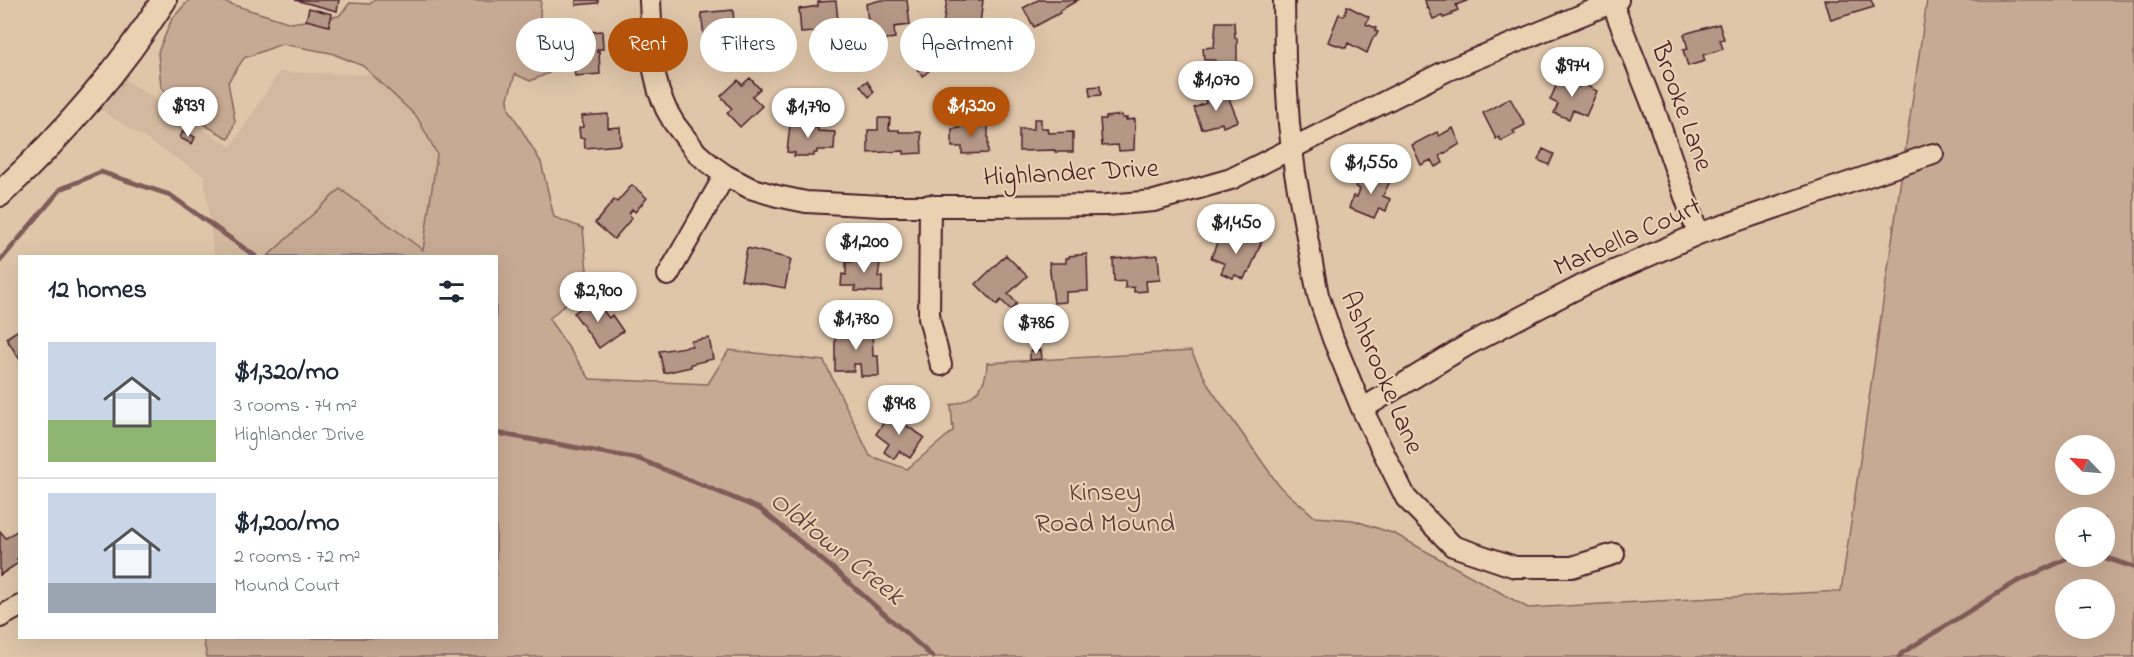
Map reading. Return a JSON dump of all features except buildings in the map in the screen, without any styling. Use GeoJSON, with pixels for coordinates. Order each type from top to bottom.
{"type":"FeatureCollection","features":[{"type":"Feature","properties":{"kind":"street"},"geometry":{"type":"LineString","coordinates":[[0,194],[67,127],[98,91],[164,0]]}},
{"type":"Feature","properties":{"kind":"street","name":"Highlander Drive"},"geometry":{"type":"LineString","coordinates":[[650,0],[653,66],[659,92],[674,123],[697,153],[725,175],[750,188],[777,196],[806,202],[882,206],[1107,205],[1154,201],[1231,179],[1446,71],[1614,1]]}},
{"type":"Feature","properties":{"kind":"street","name":"Ashbrooke Lane"},"geometry":{"type":"LineString","coordinates":[[1284,0],[1285,60],[1292,149],[1318,295],[1333,339],[1362,409],[1406,498],[1454,546],[1515,567],[1572,567],[1614,554]]}},
{"type":"Feature","properties":{"kind":"street","name":"Brooke Lane"},"geometry":{"type":"LineString","coordinates":[[1614,1],[1698,234]]}},
{"type":"Feature","properties":{"kind":"street","name":"Marbella Court"},"geometry":{"type":"LineString","coordinates":[[1362,409],[1469,344],[1589,282],[1698,234],[1933,154]]}},
{"type":"Feature","properties":{"kind":"street"},"geometry":{"type":"LineString","coordinates":[[668,275],[725,175]]}},
{"type":"Feature","properties":{"kind":"street"},"geometry":{"type":"LineString","coordinates":[[930,205],[929,318],[941,365]]}},
{"type":"Feature","properties":{"kind":"street"},"geometry":{"type":"LineString","coordinates":[[0,617],[18,607]]}},
{"type":"Feature","properties":{"kind":"shaded area"},"geometry":{"type":"Polygon","coordinates":[[[101,64],[231,147],[279,72],[382,75],[502,148],[496,255],[214,255],[204,176],[76,94],[101,64]]]}},
{"type":"Feature","properties":{"kind":"green space","name":"Kinsey Road Mound"},"geometry":{"type":"Polygon","coordinates":[[[189,0],[218,0],[291,23],[339,16],[350,3],[370,4],[374,0],[541,0],[540,18],[516,18],[516,72],[549,73],[530,81],[515,74],[508,98],[509,109],[541,162],[554,217],[583,228],[588,283],[549,319],[590,379],[708,384],[729,350],[824,361],[870,456],[907,469],[953,431],[951,405],[966,400],[977,391],[984,379],[987,363],[1191,351],[1210,388],[1280,487],[1315,517],[1353,520],[1395,534],[1528,608],[1841,591],[1927,0],[2134,0],[2134,657],[207,657],[203,639],[498,639],[498,255],[269,255],[340,189],[423,250],[437,154],[417,117],[363,66],[331,53],[282,44],[244,58],[228,82],[235,121],[229,139],[189,116],[161,87],[158,52],[172,19],[189,0]]]}},
{"type":"Feature","properties":{"kind":"waterway","name":"Oldtown Creek"},"geometry":{"type":"LineString","coordinates":[[0,261],[61,189],[101,172],[170,195],[254,255]]}},
{"type":"Feature","properties":{"kind":"waterway","name":"Oldtown Creek"},"geometry":{"type":"LineString","coordinates":[[498,433],[639,459],[760,509],[838,573],[933,657]]}},
{"type":"Feature","properties":{"kind":"waterway","name":"Oldtown Creek"},"geometry":{"type":"LineString","coordinates":[[2115,561],[2134,567]]}},
{"type":"Feature","properties":{"kind":"waterway","name":"Oldtown Creek"},"geometry":{"type":"LineString","coordinates":[[1899,657],[2016,582],[2055,564]]}}]}
